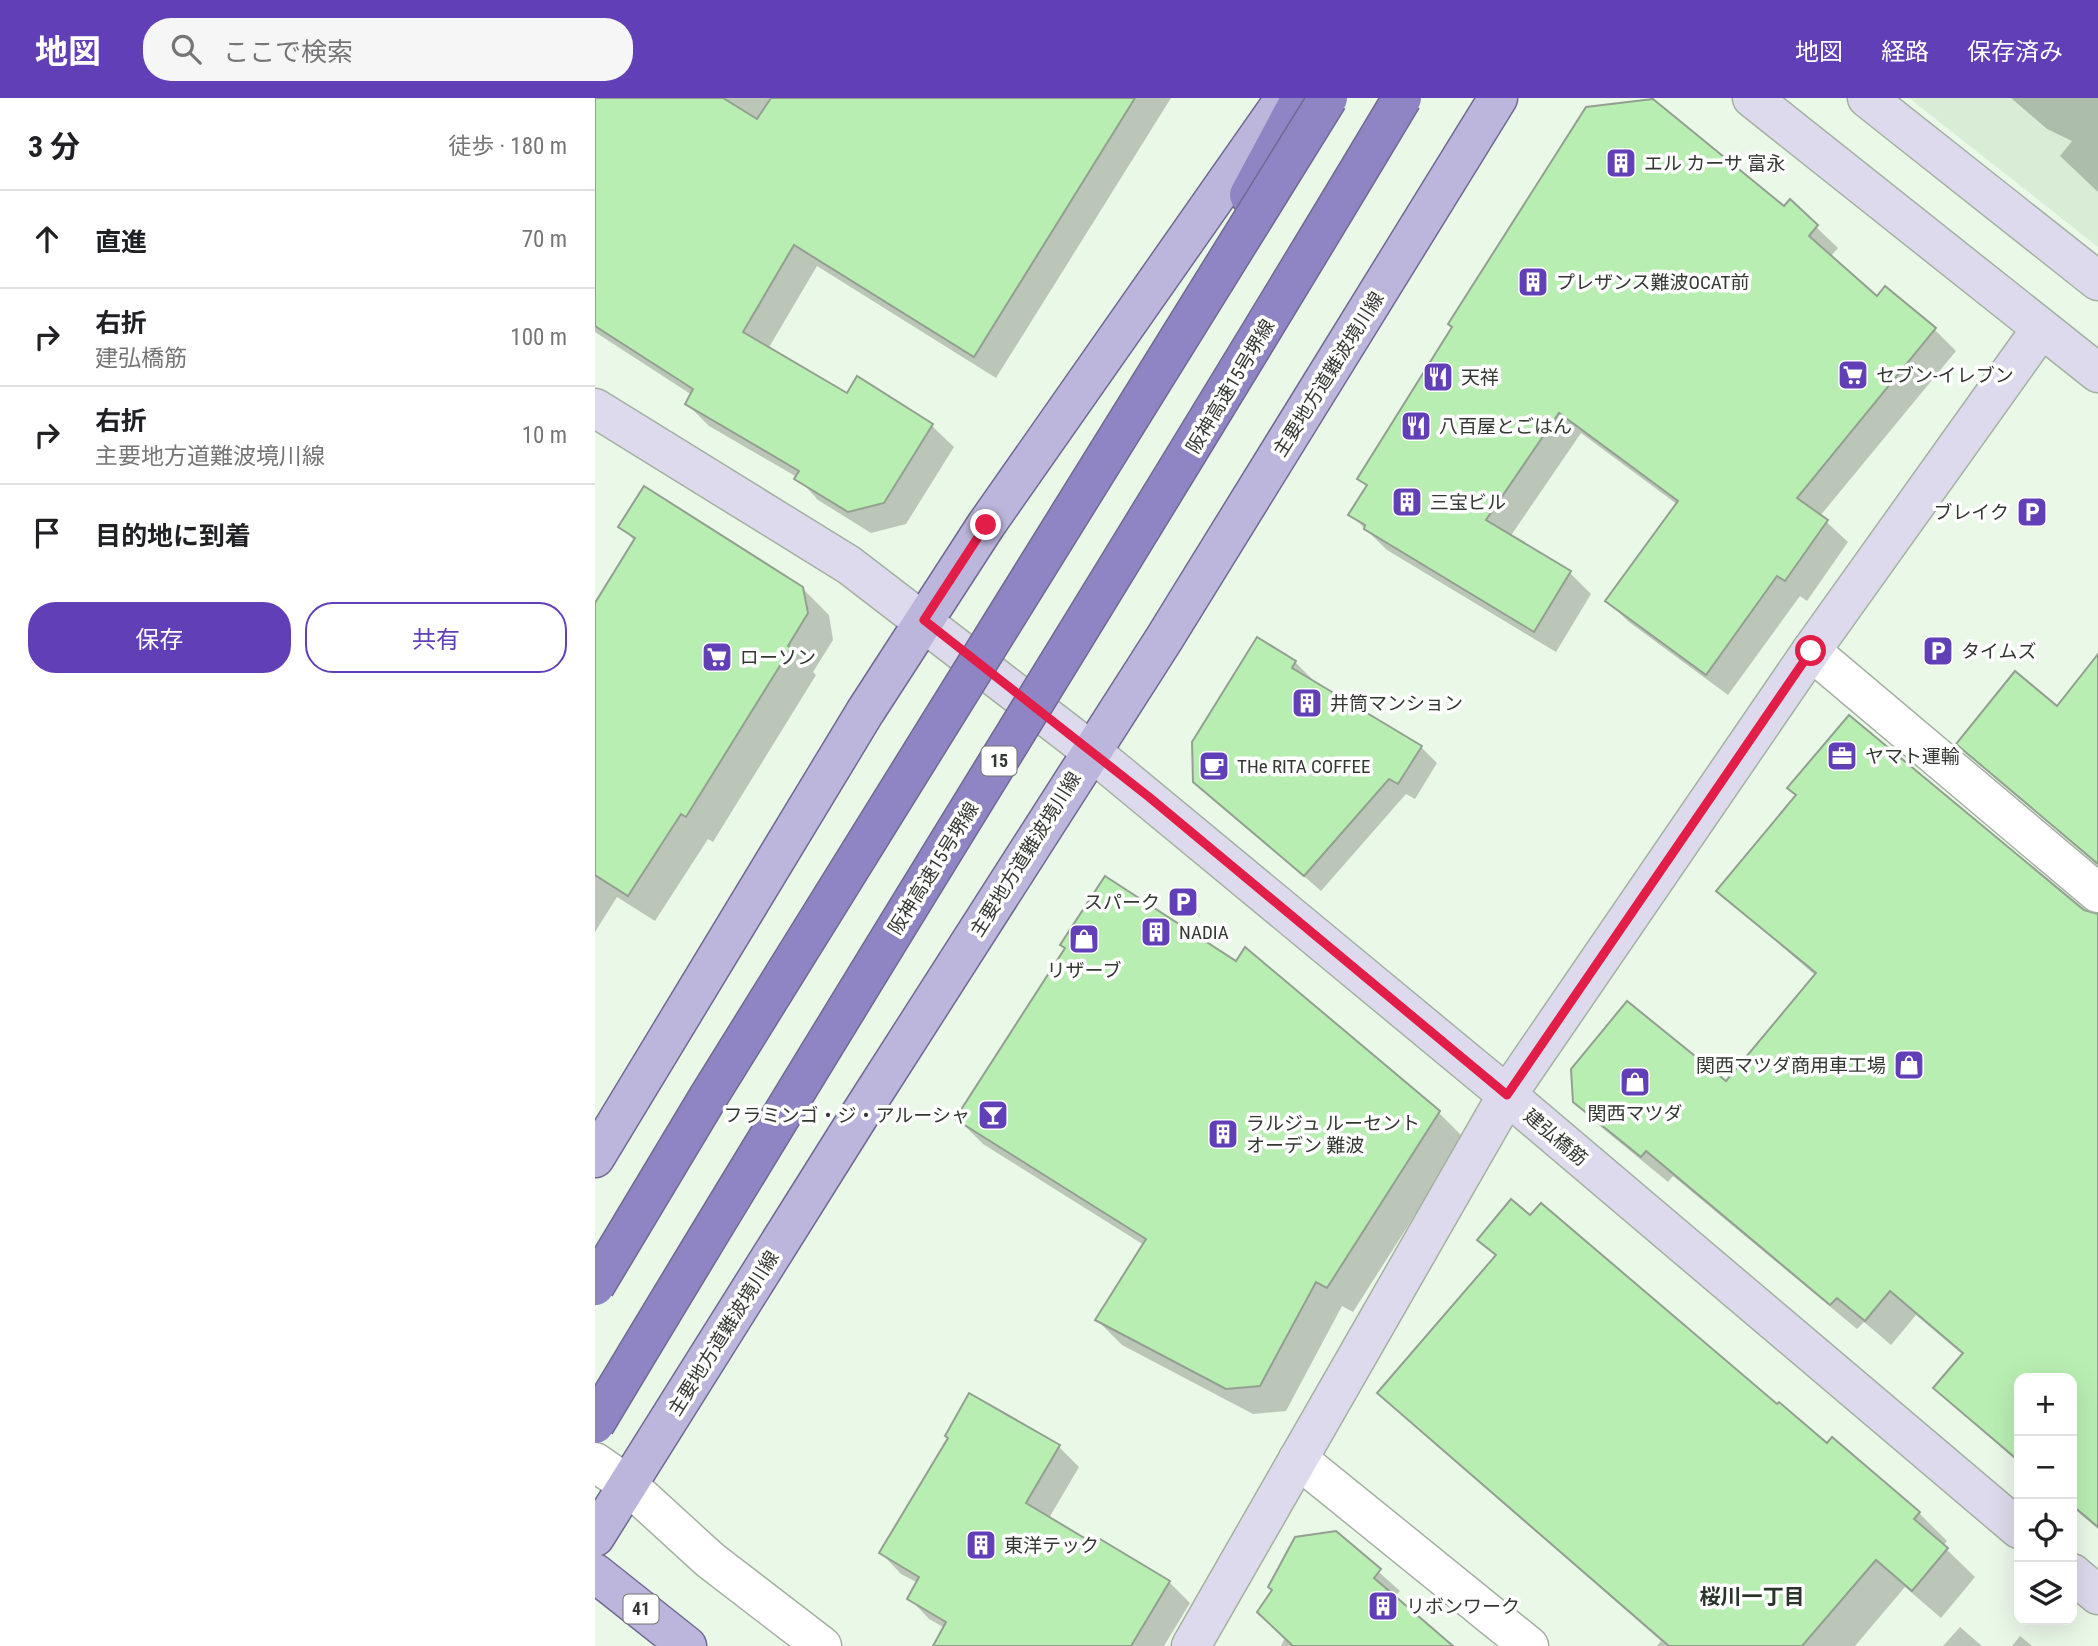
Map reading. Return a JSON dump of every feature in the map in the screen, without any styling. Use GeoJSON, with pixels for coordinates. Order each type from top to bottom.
{"type":"FeatureCollection","features":[{"type":"Feature","properties":{"kind":"highway"},"geometry":{"type":"LineString","coordinates":[[1136,406],[1301,98]]}},
{"type":"Feature","properties":{"kind":"highway"},"geometry":{"type":"LineString","coordinates":[[595,1286],[707,1099],[1328,98]]}},
{"type":"Feature","properties":{"kind":"highway","name":"阪神高速15号堺線"},"geometry":{"type":"LineString","coordinates":[[595,1424],[765,1140],[1195,446],[1402,98]]}},
{"type":"Feature","properties":{"kind":"main road"},"geometry":{"type":"LineString","coordinates":[[595,1158],[924,620],[986,525],[1285,98]]}},
{"type":"Feature","properties":{"kind":"main road","name":"主要地方道難波境川線"},"geometry":{"type":"LineString","coordinates":[[595,1537],[1172,627],[1498,98]]}},
{"type":"Feature","properties":{"kind":"main road","name":"41"},"geometry":{"type":"LineString","coordinates":[[595,1573],[687,1646]]}},
{"type":"Feature","properties":{"kind":"street"},"geometry":{"type":"LineString","coordinates":[[1752,98],[2098,373]]}},
{"type":"Feature","properties":{"kind":"street"},"geometry":{"type":"LineString","coordinates":[[1867,98],[2098,281]]}},
{"type":"Feature","properties":{"kind":"street"},"geometry":{"type":"LineString","coordinates":[[1191,1646],[1507,1095],[1811,651],[2041,329]]}},
{"type":"Feature","properties":{"kind":"street","name":"建弘橋筋"},"geometry":{"type":"LineString","coordinates":[[595,408],[849,565],[1091,751],[1507,1095],[2014,1525]]}},
{"type":"Feature","properties":{"kind":"street"},"geometry":{"type":"LineString","coordinates":[[1811,651],[2098,893]]}},
{"type":"Feature","properties":{"kind":"street"},"geometry":{"type":"LineString","coordinates":[[1298,1459],[1529,1646]]}},
{"type":"Feature","properties":{"kind":"street"},"geometry":{"type":"LineString","coordinates":[[595,1462],[628,1485],[710,1560],[821,1646]]}},
{"type":"Feature","properties":{"kind":"street"},"geometry":{"type":"LineString","coordinates":[[2077,1577],[2098,1595]]}},
{"type":"Feature","properties":{"kind":"shaded area"},"geometry":{"type":"Polygon","coordinates":[[[1909,98],[2098,98],[2098,247],[1909,98]]]}},
{"type":"Feature","properties":{"kind":"building"},"geometry":{"type":"Polygon","coordinates":[[[595,98],[723,98],[757,119],[771,98],[1135,98],[974,357],[794,245],[743,332],[847,393],[857,376],[933,424],[884,503],[848,512],[794,479],[799,471],[685,404],[693,389],[595,326],[595,98]]]}},
{"type":"Feature","properties":{"kind":"building"},"geometry":{"type":"Polygon","coordinates":[[[1653,99],[1784,206],[1790,199],[1818,225],[1809,236],[1877,296],[1885,286],[1936,328],[1797,498],[1828,520],[1785,581],[1777,576],[1706,675],[1605,601],[1678,501],[1559,413],[1486,520],[1571,571],[1534,632],[1364,529],[1365,525],[1348,515],[1367,485],[1357,479],[1452,327],[1448,324],[1586,107],[1653,99]]]}},
{"type":"Feature","properties":{"kind":"building"},"geometry":{"type":"Polygon","coordinates":[[[644,486],[803,587],[808,613],[788,646],[791,648],[686,817],[681,814],[628,896],[595,875],[595,603],[635,538],[618,527],[644,486]]]}},
{"type":"Feature","properties":{"kind":"building"},"geometry":{"type":"Polygon","coordinates":[[[1257,637],[1296,661],[1292,668],[1422,746],[1398,784],[1389,779],[1304,876],[1193,782],[1192,742],[1257,637]]]}},
{"type":"Feature","properties":{"kind":"building"},"geometry":{"type":"Polygon","coordinates":[[[2098,654],[2098,864],[1956,744],[2015,671],[2057,706],[2098,654]]]}},
{"type":"Feature","properties":{"kind":"building","name":"関西マツダ商用車工場"},"geometry":{"type":"Polygon","coordinates":[[[1849,715],[2084,910],[2098,914],[2098,1527],[2077,1509],[2077,1373],[2014,1373],[2014,1457],[1933,1388],[1963,1353],[1890,1291],[1865,1321],[1837,1298],[1830,1305],[1646,1151],[1641,1157],[1573,1102],[1571,1069],[1627,1001],[1726,1081],[1816,973],[1716,891],[1796,795],[1787,788],[1849,715]]]}},
{"type":"Feature","properties":{"kind":"building"},"geometry":{"type":"Polygon","coordinates":[[[1105,876],[1236,961],[1245,947],[1440,1111],[1327,1288],[1316,1282],[1260,1386],[1226,1389],[1095,1320],[1146,1239],[955,1119],[1065,948],[1060,945],[1105,876]]]}},
{"type":"Feature","properties":{"kind":"building"},"geometry":{"type":"Polygon","coordinates":[[[1511,1199],[1530,1215],[1541,1203],[1777,1404],[1779,1402],[1827,1443],[1832,1437],[1920,1512],[1914,1519],[1948,1548],[1912,1591],[1876,1560],[1802,1646],[1669,1646],[1377,1393],[1496,1255],[1477,1240],[1511,1199]]]}},
{"type":"Feature","properties":{"kind":"building"},"geometry":{"type":"Polygon","coordinates":[[[969,1393],[1060,1445],[1026,1503],[1096,1545],[1100,1539],[1170,1581],[1131,1646],[933,1646],[946,1622],[907,1599],[919,1577],[879,1553],[948,1438],[945,1436],[969,1393]]]}},
{"type":"Feature","properties":{"kind":"building"},"geometry":{"type":"Polygon","coordinates":[[[1336,1531],[1381,1569],[1374,1578],[1453,1646],[1293,1646],[1257,1612],[1272,1590],[1268,1587],[1295,1537],[1336,1531]]]}},
{"type":"Feature","properties":{"kind":"place","name":"エル カーサ 富永"},"geometry":{"type":"Point","coordinates":[1621,163]}},
{"type":"Feature","properties":{"kind":"place","name":"プレザンス難波OCAT前"},"geometry":{"type":"Point","coordinates":[1533,282]}},
{"type":"Feature","properties":{"kind":"place","name":"セブン-イレブン"},"geometry":{"type":"Point","coordinates":[1853,375]}},
{"type":"Feature","properties":{"kind":"place","name":"天祥"},"geometry":{"type":"Point","coordinates":[1438,377]}},
{"type":"Feature","properties":{"kind":"place","name":"八百屋とごはん"},"geometry":{"type":"Point","coordinates":[1416,426]}},
{"type":"Feature","properties":{"kind":"place","name":"三宝ビル"},"geometry":{"type":"Point","coordinates":[1407,502]}},
{"type":"Feature","properties":{"kind":"place","name":"ブレイク"},"geometry":{"type":"Point","coordinates":[2032,512]}},
{"type":"Feature","properties":{"kind":"place","name":"タイムズ"},"geometry":{"type":"Point","coordinates":[1938,651]}},
{"type":"Feature","properties":{"kind":"place","name":"ローソン"},"geometry":{"type":"Point","coordinates":[717,657]}},
{"type":"Feature","properties":{"kind":"place","name":"井筒マンション"},"geometry":{"type":"Point","coordinates":[1307,703]}},
{"type":"Feature","properties":{"kind":"place","name":"ヤマト運輸"},"geometry":{"type":"Point","coordinates":[1842,756]}},
{"type":"Feature","properties":{"kind":"place","name":"THe RITA COFFEE"},"geometry":{"type":"Point","coordinates":[1214,766]}},
{"type":"Feature","properties":{"kind":"place","name":"スパーク"},"geometry":{"type":"Point","coordinates":[1183,902]}},
{"type":"Feature","properties":{"kind":"place","name":"NADIA"},"geometry":{"type":"Point","coordinates":[1156,932]}},
{"type":"Feature","properties":{"kind":"place","name":"リザーブ"},"geometry":{"type":"Point","coordinates":[1084,939]}},
{"type":"Feature","properties":{"kind":"place","name":"関西マツダ商用車工場"},"geometry":{"type":"Point","coordinates":[1909,1065]}},
{"type":"Feature","properties":{"kind":"place","name":"関西マツダ"},"geometry":{"type":"Point","coordinates":[1635,1082]}},
{"type":"Feature","properties":{"kind":"place","name":"フラミンゴ・ジ・アルーシャ"},"geometry":{"type":"Point","coordinates":[993,1115]}},
{"type":"Feature","properties":{"kind":"place","name":"ラルジュ ルーセント オーデン 難波"},"geometry":{"type":"Point","coordinates":[1223,1134]}},
{"type":"Feature","properties":{"kind":"place","name":"東洋テック"},"geometry":{"type":"Point","coordinates":[981,1545]}},
{"type":"Feature","properties":{"kind":"place","name":"リボンワーク"},"geometry":{"type":"Point","coordinates":[1383,1606]}},
{"type":"Feature","properties":{"kind":"district","name":"桜川一丁目"},"geometry":{"type":"Point","coordinates":[1752,1597]}},
{"type":"Feature","properties":{"kind":"route"},"geometry":{"type":"LineString","coordinates":[[986,525],[924,620],[1149,797],[1507,1095],[1811,651]]}}]}
